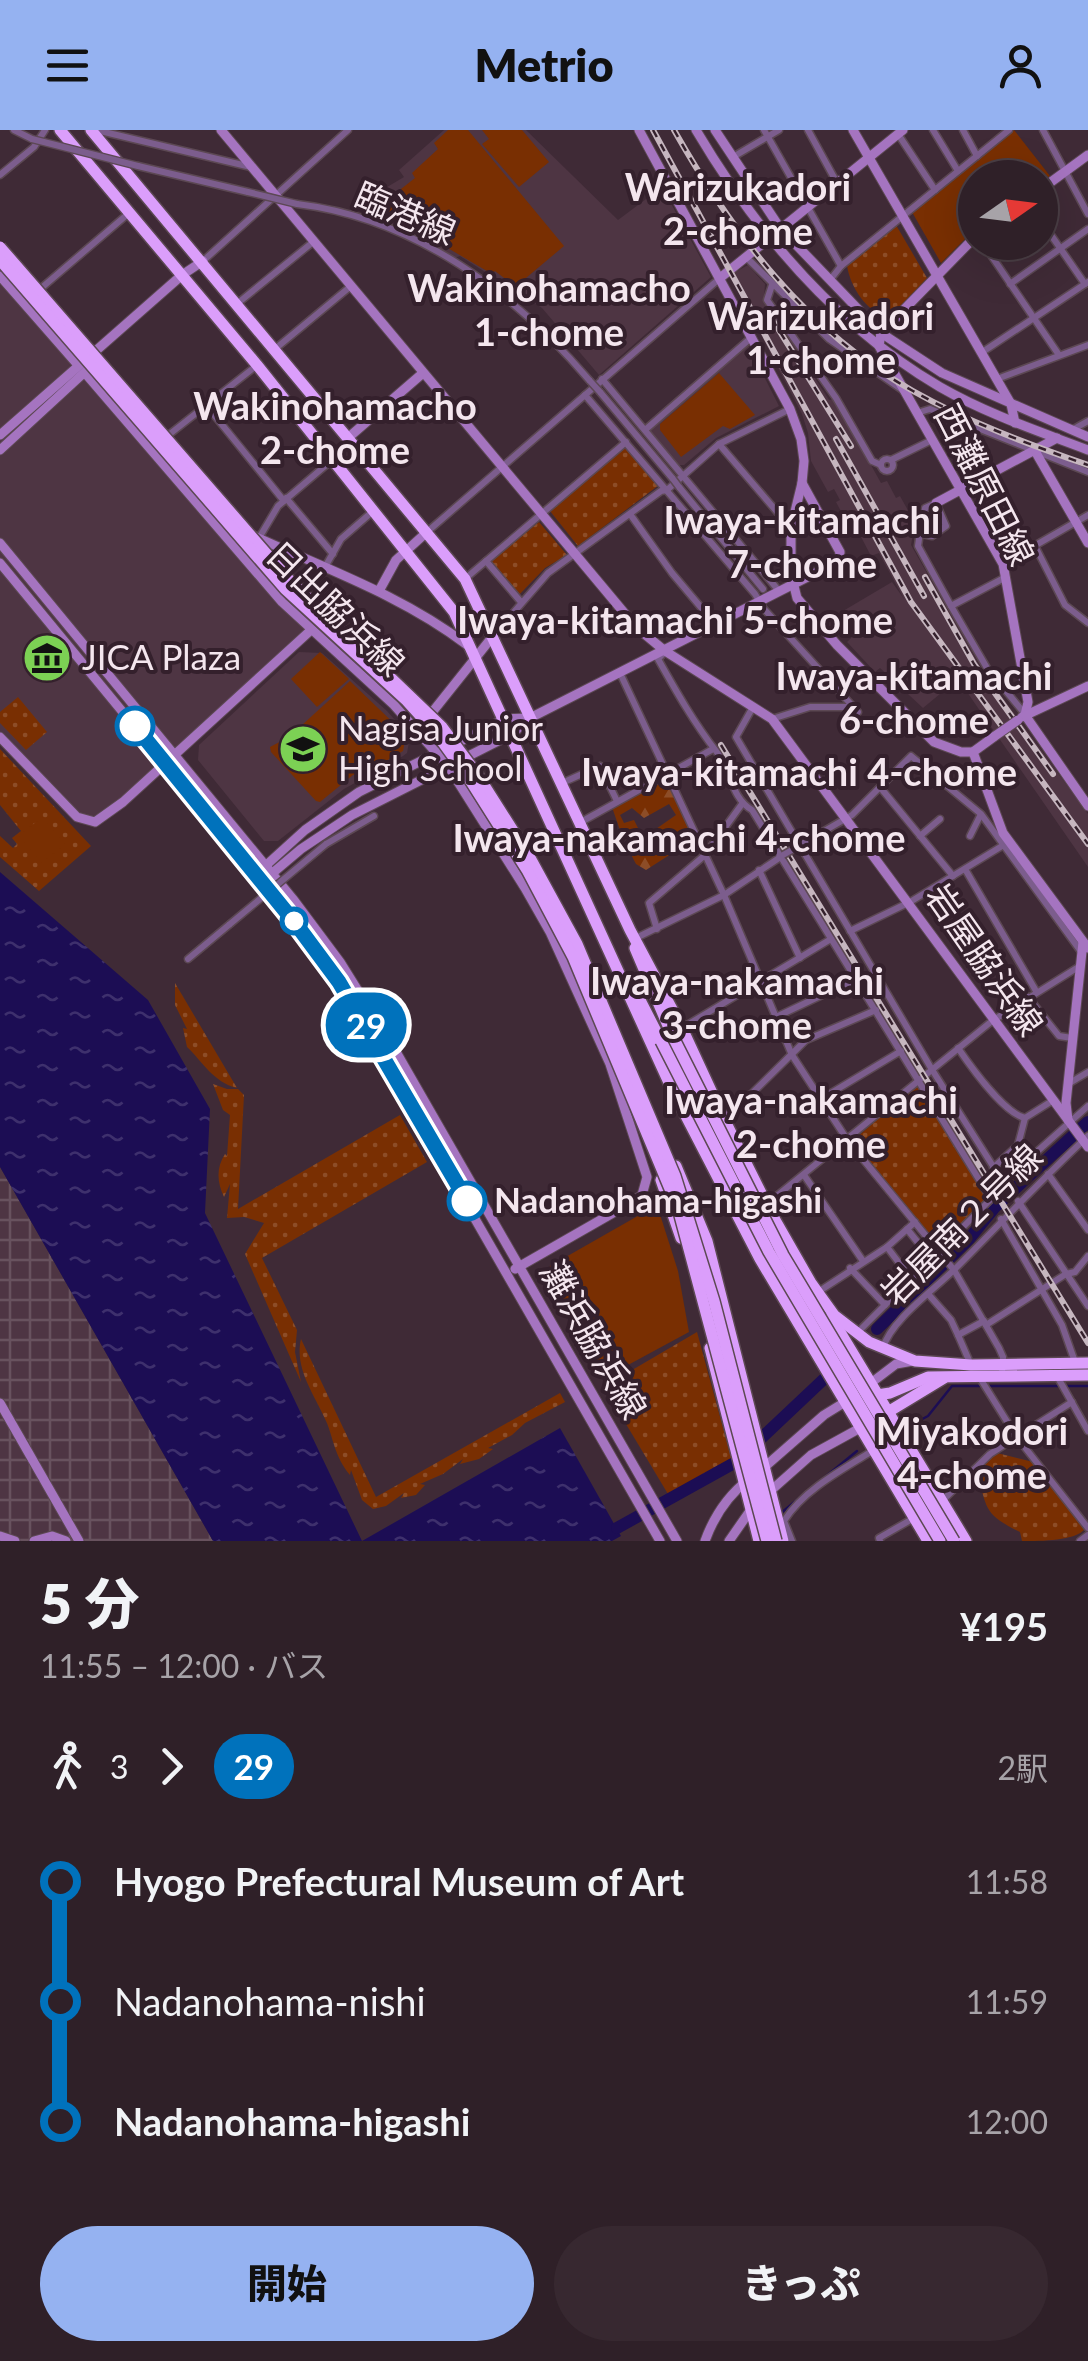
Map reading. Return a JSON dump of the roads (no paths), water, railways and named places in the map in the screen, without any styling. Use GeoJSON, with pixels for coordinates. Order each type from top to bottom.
{"type":"FeatureCollection","features":[{"type":"Feature","properties":{"kind":"highway"},"geometry":{"type":"LineString","coordinates":[[60,130],[257,365],[454,612],[671,1086],[743,1227],[838,1388],[851,1398],[872,1402],[888,1412],[966,1541]]}},
{"type":"Feature","properties":{"kind":"highway"},"geometry":{"type":"LineString","coordinates":[[94,130],[466,579],[632,934],[638,961],[768,1252],[872,1402],[954,1541]]}},
{"type":"Feature","properties":{"kind":"highway"},"geometry":{"type":"LineString","coordinates":[[0,252],[292,583],[412,695],[460,750],[492,798],[562,914],[648,1120],[705,1268],[780,1541]]}},
{"type":"Feature","properties":{"kind":"highway"},"geometry":{"type":"LineString","coordinates":[[606,942],[672,1035],[724,1120],[769,1208],[870,1383],[872,1402],[940,1541]]}},
{"type":"Feature","properties":{"kind":"highway"},"geometry":{"type":"LineString","coordinates":[[648,1120],[759,1541]]}},
{"type":"Feature","properties":{"kind":"highway"},"geometry":{"type":"LineString","coordinates":[[648,1120],[688,1190],[707,1241],[780,1541]]}},
{"type":"Feature","properties":{"kind":"highway"},"geometry":{"type":"LineString","coordinates":[[648,1120],[690,1246],[768,1541]]}},
{"type":"Feature","properties":{"kind":"highway"},"geometry":{"type":"LineString","coordinates":[[743,1227],[769,1208]]}},
{"type":"Feature","properties":{"kind":"highway"},"geometry":{"type":"LineString","coordinates":[[814,1287],[834,1314],[856,1334],[915,1361],[999,1368],[1058,1379],[1088,1375]]}},
{"type":"Feature","properties":{"kind":"highway"},"geometry":{"type":"LineString","coordinates":[[872,1402],[915,1380],[948,1376],[983,1382],[999,1368],[1082,1363]]}},
{"type":"Feature","properties":{"kind":"highway"},"geometry":{"type":"LineString","coordinates":[[862,1427],[948,1376]]}},
{"type":"Feature","properties":{"kind":"highway"},"geometry":{"type":"LineString","coordinates":[[851,1398],[862,1427],[928,1541]]}},
{"type":"Feature","properties":{"kind":"street","name":"臨港線"},"geometry":{"type":"LineString","coordinates":[[14,130],[32,140],[339,212],[396,232],[456,262],[553,338],[764,590]]}},
{"type":"Feature","properties":{"kind":"street"},"geometry":{"type":"LineString","coordinates":[[0,175],[34,146],[45,130]]}},
{"type":"Feature","properties":{"kind":"street"},"geometry":{"type":"LineString","coordinates":[[94,130],[252,168]]}},
{"type":"Feature","properties":{"kind":"street","name":"岩屋脇浜線"},"geometry":{"type":"LineString","coordinates":[[221,130],[636,627],[666,651],[772,719],[910,902],[992,1021],[1086,1141]]}},
{"type":"Feature","properties":{"kind":"street"},"geometry":{"type":"LineString","coordinates":[[0,450],[96,354],[348,130]]}},
{"type":"Feature","properties":{"kind":"street"},"geometry":{"type":"LineString","coordinates":[[639,130],[790,409],[802,446],[802,483],[791,528],[792,584],[797,598],[934,742],[962,752],[973,752],[1021,718],[1088,686]]}},
{"type":"Feature","properties":{"kind":"street"},"geometry":{"type":"LineString","coordinates":[[696,130],[768,239],[809,284],[879,346],[939,386],[1016,423],[1088,450]]}},
{"type":"Feature","properties":{"kind":"street"},"geometry":{"type":"LineString","coordinates":[[714,130],[780,228],[881,333],[942,373],[1088,437]]}},
{"type":"Feature","properties":{"kind":"street"},"geometry":{"type":"LineString","coordinates":[[732,157],[766,133],[779,130]]}},
{"type":"Feature","properties":{"kind":"street"},"geometry":{"type":"LineString","coordinates":[[808,130],[837,183]]}},
{"type":"Feature","properties":{"kind":"street"},"geometry":{"type":"LineString","coordinates":[[853,130],[1011,404],[1016,423]]}},
{"type":"Feature","properties":{"kind":"street"},"geometry":{"type":"LineString","coordinates":[[829,281],[841,266],[958,172],[933,130]]}},
{"type":"Feature","properties":{"kind":"street"},"geometry":{"type":"LineString","coordinates":[[963,130],[977,156]]}},
{"type":"Feature","properties":{"kind":"street"},"geometry":{"type":"LineString","coordinates":[[972,160],[1009,130]]}},
{"type":"Feature","properties":{"kind":"street"},"geometry":{"type":"LineString","coordinates":[[1043,130],[1088,214]]}},
{"type":"Feature","properties":{"kind":"street"},"geometry":{"type":"LineString","coordinates":[[379,591],[406,550],[720,278],[900,132],[936,190]]}},
{"type":"Feature","properties":{"kind":"street"},"geometry":{"type":"LineString","coordinates":[[766,133],[841,266]]}},
{"type":"Feature","properties":{"kind":"street"},"geometry":{"type":"LineString","coordinates":[[1058,177],[1088,155]]}},
{"type":"Feature","properties":{"kind":"street"},"geometry":{"type":"LineString","coordinates":[[39,290],[128,213]]}},
{"type":"Feature","properties":{"kind":"street"},"geometry":{"type":"LineString","coordinates":[[1010,284],[1088,228]]}},
{"type":"Feature","properties":{"kind":"street"},"geometry":{"type":"LineString","coordinates":[[238,303],[313,242]]}},
{"type":"Feature","properties":{"kind":"street"},"geometry":{"type":"LineString","coordinates":[[982,353],[1086,283],[1058,245]]}},
{"type":"Feature","properties":{"kind":"street"},"geometry":{"type":"LineString","coordinates":[[0,252],[96,354],[248,533],[379,591],[439,624],[475,654]]}},
{"type":"Feature","properties":{"kind":"street"},"geometry":{"type":"LineString","coordinates":[[879,346],[881,333],[958,254]]}},
{"type":"Feature","properties":{"kind":"street"},"geometry":{"type":"LineString","coordinates":[[746,257],[798,312],[904,392]]}},
{"type":"Feature","properties":{"kind":"street"},"geometry":{"type":"LineString","coordinates":[[994,260],[1060,355]]}},
{"type":"Feature","properties":{"kind":"street","name":"日出脇浜線"},"geometry":{"type":"LineString","coordinates":[[0,276],[261,579],[438,752],[550,932],[610,1064],[647,1177],[642,1195],[632,1202],[508,1273]]}},
{"type":"Feature","properties":{"kind":"street"},"geometry":{"type":"LineString","coordinates":[[772,285],[767,300],[872,460],[881,465],[884,459],[892,460],[932,440]]}},
{"type":"Feature","properties":{"kind":"street"},"geometry":{"type":"LineString","coordinates":[[276,349],[350,286]]}},
{"type":"Feature","properties":{"kind":"street"},"geometry":{"type":"LineString","coordinates":[[645,430],[752,338]]}},
{"type":"Feature","properties":{"kind":"street"},"geometry":{"type":"LineString","coordinates":[[996,380],[1088,345]]}},
{"type":"Feature","properties":{"kind":"street","name":"西灘原田線"},"geometry":{"type":"LineString","coordinates":[[879,346],[1003,564],[1028,702],[1021,718]]}},
{"type":"Feature","properties":{"kind":"street"},"geometry":{"type":"LineString","coordinates":[[166,437],[257,365]]}},
{"type":"Feature","properties":{"kind":"street"},"geometry":{"type":"LineString","coordinates":[[0,436],[82,369]]}},
{"type":"Feature","properties":{"kind":"street"},"geometry":{"type":"LineString","coordinates":[[349,437],[423,373]]}},
{"type":"Feature","properties":{"kind":"street"},"geometry":{"type":"LineString","coordinates":[[602,379],[779,591]]}},
{"type":"Feature","properties":{"kind":"street"},"geometry":{"type":"LineString","coordinates":[[585,395],[855,710],[810,707],[772,719]]}},
{"type":"Feature","properties":{"kind":"street"},"geometry":{"type":"LineString","coordinates":[[206,405],[333,554]]}},
{"type":"Feature","properties":{"kind":"street"},"geometry":{"type":"LineString","coordinates":[[418,730],[475,654],[548,572],[666,490],[720,444],[790,409]]}},
{"type":"Feature","properties":{"kind":"street"},"geometry":{"type":"LineString","coordinates":[[917,414],[930,409],[1088,472]]}},
{"type":"Feature","properties":{"kind":"street"},"geometry":{"type":"LineString","coordinates":[[1088,421],[925,508],[918,546],[986,668],[1088,806]]}},
{"type":"Feature","properties":{"kind":"street"},"geometry":{"type":"LineString","coordinates":[[466,579],[626,442]]}},
{"type":"Feature","properties":{"kind":"street"},"geometry":{"type":"LineString","coordinates":[[720,444],[791,528]]}},
{"type":"Feature","properties":{"kind":"street"},"geometry":{"type":"LineString","coordinates":[[1034,451],[1088,544]]}},
{"type":"Feature","properties":{"kind":"street"},"geometry":{"type":"LineString","coordinates":[[259,538],[285,499],[332,460]]}},
{"type":"Feature","properties":{"kind":"street"},"geometry":{"type":"LineString","coordinates":[[269,870],[352,815],[512,734],[530,718],[839,561],[840,552],[802,483]]}},
{"type":"Feature","properties":{"kind":"street"},"geometry":{"type":"LineString","coordinates":[[920,532],[932,536],[945,528],[946,520],[936,502]]}},
{"type":"Feature","properties":{"kind":"street"},"geometry":{"type":"LineString","coordinates":[[325,568],[346,534],[374,511]]}},
{"type":"Feature","properties":{"kind":"street"},"geometry":{"type":"LineString","coordinates":[[630,514],[672,573],[716,624]]}},
{"type":"Feature","properties":{"kind":"street"},"geometry":{"type":"LineString","coordinates":[[1003,564],[1088,515]]}},
{"type":"Feature","properties":{"kind":"street","name":"灘浜脇浜線"},"geometry":{"type":"LineString","coordinates":[[0,543],[269,870],[362,994],[677,1541]]}},
{"type":"Feature","properties":{"kind":"street"},"geometry":{"type":"LineString","coordinates":[[1035,546],[1066,605],[1088,623]]}},
{"type":"Feature","properties":{"kind":"street"},"geometry":{"type":"LineString","coordinates":[[486,562],[521,602]]}},
{"type":"Feature","properties":{"kind":"street","name":"灘浜脇浜線"},"geometry":{"type":"LineString","coordinates":[[0,563],[318,953],[361,1017],[660,1541]]}},
{"type":"Feature","properties":{"kind":"street"},"geometry":{"type":"LineString","coordinates":[[951,606],[1006,577]]}},
{"type":"Feature","properties":{"kind":"street"},"geometry":{"type":"LineString","coordinates":[[0,737],[77,818],[86,822],[105,818],[311,630]]}},
{"type":"Feature","properties":{"kind":"street"},"geometry":{"type":"LineString","coordinates":[[666,651],[658,659],[742,804],[752,810],[782,855],[990,1199],[856,1334]]}},
{"type":"Feature","properties":{"kind":"street"},"geometry":{"type":"LineString","coordinates":[[620,674],[724,895],[792,1055],[848,1141],[954,1270],[999,1348],[999,1368]]}},
{"type":"Feature","properties":{"kind":"street"},"geometry":{"type":"LineString","coordinates":[[754,706],[736,737],[931,1068],[1003,1182],[1088,1106]]}},
{"type":"Feature","properties":{"kind":"street"},"geometry":{"type":"LineString","coordinates":[[259,878],[334,808],[505,719],[530,718]]}},
{"type":"Feature","properties":{"kind":"street"},"geometry":{"type":"LineString","coordinates":[[580,822],[713,749]]}},
{"type":"Feature","properties":{"kind":"street"},"geometry":{"type":"LineString","coordinates":[[973,752],[1008,841],[1084,948],[1068,1085],[1069,1123]]}},
{"type":"Feature","properties":{"kind":"street"},"geometry":{"type":"LineString","coordinates":[[632,934],[657,929],[724,895],[846,818],[911,756],[981,814],[1084,948]]}},
{"type":"Feature","properties":{"kind":"street"},"geometry":{"type":"LineString","coordinates":[[561,784],[600,766],[617,802]]}},
{"type":"Feature","properties":{"kind":"street"},"geometry":{"type":"LineString","coordinates":[[880,787],[954,876]]}},
{"type":"Feature","properties":{"kind":"street"},"geometry":{"type":"LineString","coordinates":[[657,929],[649,903],[705,855],[742,804]]}},
{"type":"Feature","properties":{"kind":"street"},"geometry":{"type":"LineString","coordinates":[[970,836],[981,814]]}},
{"type":"Feature","properties":{"kind":"street"},"geometry":{"type":"LineString","coordinates":[[188,959],[326,844],[374,816]]}},
{"type":"Feature","properties":{"kind":"street"},"geometry":{"type":"LineString","coordinates":[[920,836],[940,819]]}},
{"type":"Feature","properties":{"kind":"street"},"geometry":{"type":"LineString","coordinates":[[850,931],[910,902],[1002,846]]}},
{"type":"Feature","properties":{"kind":"street"},"geometry":{"type":"LineString","coordinates":[[965,868],[1036,991]]}},
{"type":"Feature","properties":{"kind":"street"},"geometry":{"type":"LineString","coordinates":[[759,870],[800,958]]}},
{"type":"Feature","properties":{"kind":"street"},"geometry":{"type":"LineString","coordinates":[[672,1035],[831,939]]}},
{"type":"Feature","properties":{"kind":"street"},"geometry":{"type":"LineString","coordinates":[[769,1208],[931,1068],[1028,996],[1080,966]]}},
{"type":"Feature","properties":{"kind":"street"},"geometry":{"type":"LineString","coordinates":[[776,1017],[856,979]]}},
{"type":"Feature","properties":{"kind":"street"},"geometry":{"type":"LineString","coordinates":[[1028,996],[1059,1036],[1073,1038]]}},
{"type":"Feature","properties":{"kind":"street"},"geometry":{"type":"LineString","coordinates":[[724,1120],[806,1040],[876,1010]]}},
{"type":"Feature","properties":{"kind":"street"},"geometry":{"type":"LineString","coordinates":[[958,1048],[984,1085],[998,1094],[1013,1115],[1025,1118]]}},
{"type":"Feature","properties":{"kind":"street"},"geometry":{"type":"LineString","coordinates":[[820,1099],[901,1052]]}},
{"type":"Feature","properties":{"kind":"street"},"geometry":{"type":"LineString","coordinates":[[1068,1085],[1088,1072]]}},
{"type":"Feature","properties":{"kind":"street"},"geometry":{"type":"LineString","coordinates":[[993,1168],[1018,1145],[1025,1118],[1052,1101]]}},
{"type":"Feature","properties":{"kind":"street","name":"岩屋南２号線"},"geometry":{"type":"LineString","coordinates":[[882,1349],[889,1332],[1018,1201],[1086,1141]]}},
{"type":"Feature","properties":{"kind":"street"},"geometry":{"type":"LineString","coordinates":[[1048,1173],[1088,1230]]}},
{"type":"Feature","properties":{"kind":"street"},"geometry":{"type":"LineString","coordinates":[[804,1175],[862,1260]]}},
{"type":"Feature","properties":{"kind":"street"},"geometry":{"type":"LineString","coordinates":[[1018,1201],[1088,1306]]}},
{"type":"Feature","properties":{"kind":"street"},"geometry":{"type":"LineString","coordinates":[[1001,1220],[1082,1363]]}},
{"type":"Feature","properties":{"kind":"street"},"geometry":{"type":"LineString","coordinates":[[814,1287],[887,1247],[916,1222]]}},
{"type":"Feature","properties":{"kind":"street"},"geometry":{"type":"LineString","coordinates":[[908,1230],[932,1260]]}},
{"type":"Feature","properties":{"kind":"street"},"geometry":{"type":"LineString","coordinates":[[887,1247],[912,1280]]}},
{"type":"Feature","properties":{"kind":"street"},"geometry":{"type":"LineString","coordinates":[[958,1335],[1075,1272],[1088,1256]]}},
{"type":"Feature","properties":{"kind":"street"},"geometry":{"type":"LineString","coordinates":[[850,1268],[885,1305]]}},
{"type":"Feature","properties":{"kind":"street"},"geometry":{"type":"LineString","coordinates":[[928,1294],[950,1320],[971,1365],[1016,1436],[1088,1528]]}},
{"type":"Feature","properties":{"kind":"street"},"geometry":{"type":"LineString","coordinates":[[705,1541],[717,1513],[744,1482],[824,1415],[896,1364],[915,1361]]}},
{"type":"Feature","properties":{"kind":"street"},"geometry":{"type":"LineString","coordinates":[[1058,1379],[1088,1431]]}},
{"type":"Feature","properties":{"kind":"street"},"geometry":{"type":"LineString","coordinates":[[0,1402],[79,1541]]}},
{"type":"Feature","properties":{"kind":"street"},"geometry":{"type":"LineString","coordinates":[[943,1500],[981,1462],[1072,1402]]}},
{"type":"Feature","properties":{"kind":"street"},"geometry":{"type":"LineString","coordinates":[[729,1541],[751,1509],[811,1456],[862,1427]]}},
{"type":"Feature","properties":{"kind":"street"},"geometry":{"type":"LineString","coordinates":[[792,1541],[784,1521],[789,1513],[831,1476],[875,1449]]}},
{"type":"Feature","properties":{"kind":"street"},"geometry":{"type":"LineString","coordinates":[[880,1541],[879,1538],[915,1518]]}},
{"type":"Feature","properties":{"kind":"street"},"geometry":{"type":"LineString","coordinates":[[0,1536],[15,1541]]}},
{"type":"Feature","properties":{"kind":"street"},"geometry":{"type":"LineString","coordinates":[[34,1541],[52,1536],[66,1541]]}},
{"type":"Feature","properties":{"kind":"street"},"geometry":{"type":"LineString","coordinates":[[1080,1541],[1088,1536]]}},
{"type":"Feature","properties":{"kind":"water"},"geometry":{"type":"Polygon","coordinates":[[[0,872],[148,1000],[210,1109],[205,1213],[362,1541],[213,1541],[0,1167],[0,872]]]}},
{"type":"Feature","properties":{"kind":"water"},"geometry":{"type":"Polygon","coordinates":[[[560,1428],[621,1536],[612,1541],[362,1541],[560,1428]]]}},
{"type":"Feature","properties":{"kind":"waterway"},"geometry":{"type":"LineString","coordinates":[[877,1329],[969,1239],[995,1207],[1088,1122]]}},
{"type":"Feature","properties":{"kind":"waterway"},"geometry":{"type":"LineString","coordinates":[[617,1528],[736,1462],[825,1378]]}},
{"type":"Feature","properties":{"kind":"waterway"},"geometry":{"type":"LineString","coordinates":[[913,1424],[928,1416],[952,1386],[982,1386]]}},
{"type":"Feature","properties":{"kind":"waterway"},"geometry":{"type":"LineString","coordinates":[[990,1386],[1088,1386]]}},
{"type":"Feature","properties":{"kind":"waterway"},"geometry":{"type":"LineString","coordinates":[[781,1513],[857,1451]]}},
{"type":"Feature","properties":{"kind":"railway"},"geometry":{"type":"LineString","coordinates":[[653,130],[911,602],[1088,844]]}},
{"type":"Feature","properties":{"kind":"railway"},"geometry":{"type":"LineString","coordinates":[[674,130],[747,242],[775,277],[839,340],[874,367],[934,402],[999,432],[1088,465]]}},
{"type":"Feature","properties":{"kind":"railway"},"geometry":{"type":"LineString","coordinates":[[772,319],[851,446]]}},
{"type":"Feature","properties":{"kind":"railway"},"geometry":{"type":"LineString","coordinates":[[836,439],[924,596]]}},
{"type":"Feature","properties":{"kind":"railway"},"geometry":{"type":"LineString","coordinates":[[925,577],[974,664],[1053,774]]}},
{"type":"Feature","properties":{"kind":"railway"},"geometry":{"type":"LineString","coordinates":[[721,745],[1088,1343]]}},
{"type":"Feature","properties":{"kind":"place","name":"JICA Plaza"},"geometry":{"type":"Point","coordinates":[47,658]}},
{"type":"Feature","properties":{"kind":"place","name":"Nagisa Junior High School"},"geometry":{"type":"Point","coordinates":[303,749]}},
{"type":"Feature","properties":{"kind":"place","name":"Nadanohama-higashi"},"geometry":{"type":"Point","coordinates":[467,1201]}},
{"type":"Feature","properties":{"kind":"district","name":"Warizukadori 2-chome"},"geometry":{"type":"Point","coordinates":[738,210]}},
{"type":"Feature","properties":{"kind":"district","name":"Wakinohamacho 1-chome"},"geometry":{"type":"Point","coordinates":[549,310]}},
{"type":"Feature","properties":{"kind":"district","name":"Warizukadori 1-chome"},"geometry":{"type":"Point","coordinates":[821,338]}},
{"type":"Feature","properties":{"kind":"district","name":"Wakinohamacho 2-chome"},"geometry":{"type":"Point","coordinates":[335,428]}},
{"type":"Feature","properties":{"kind":"district","name":"Iwaya-kitamachi 7-chome"},"geometry":{"type":"Point","coordinates":[802,543]}},
{"type":"Feature","properties":{"kind":"district","name":"Iwaya-kitamachi 5-chome"},"geometry":{"type":"Point","coordinates":[675,621]}},
{"type":"Feature","properties":{"kind":"district","name":"Iwaya-kitamachi 6-chome"},"geometry":{"type":"Point","coordinates":[914,699]}},
{"type":"Feature","properties":{"kind":"district","name":"Iwaya-kitamachi 4-chome"},"geometry":{"type":"Point","coordinates":[799,773]}},
{"type":"Feature","properties":{"kind":"district","name":"Iwaya-nakamachi 4-chome"},"geometry":{"type":"Point","coordinates":[679,839]}},
{"type":"Feature","properties":{"kind":"district","name":"Iwaya-nakamachi 3-chome"},"geometry":{"type":"Point","coordinates":[737,1004]}},
{"type":"Feature","properties":{"kind":"district","name":"Iwaya-nakamachi 2-chome"},"geometry":{"type":"Point","coordinates":[811,1123]}},
{"type":"Feature","properties":{"kind":"district","name":"Miyakodori 4-chome"},"geometry":{"type":"Point","coordinates":[972,1454]}}]}
